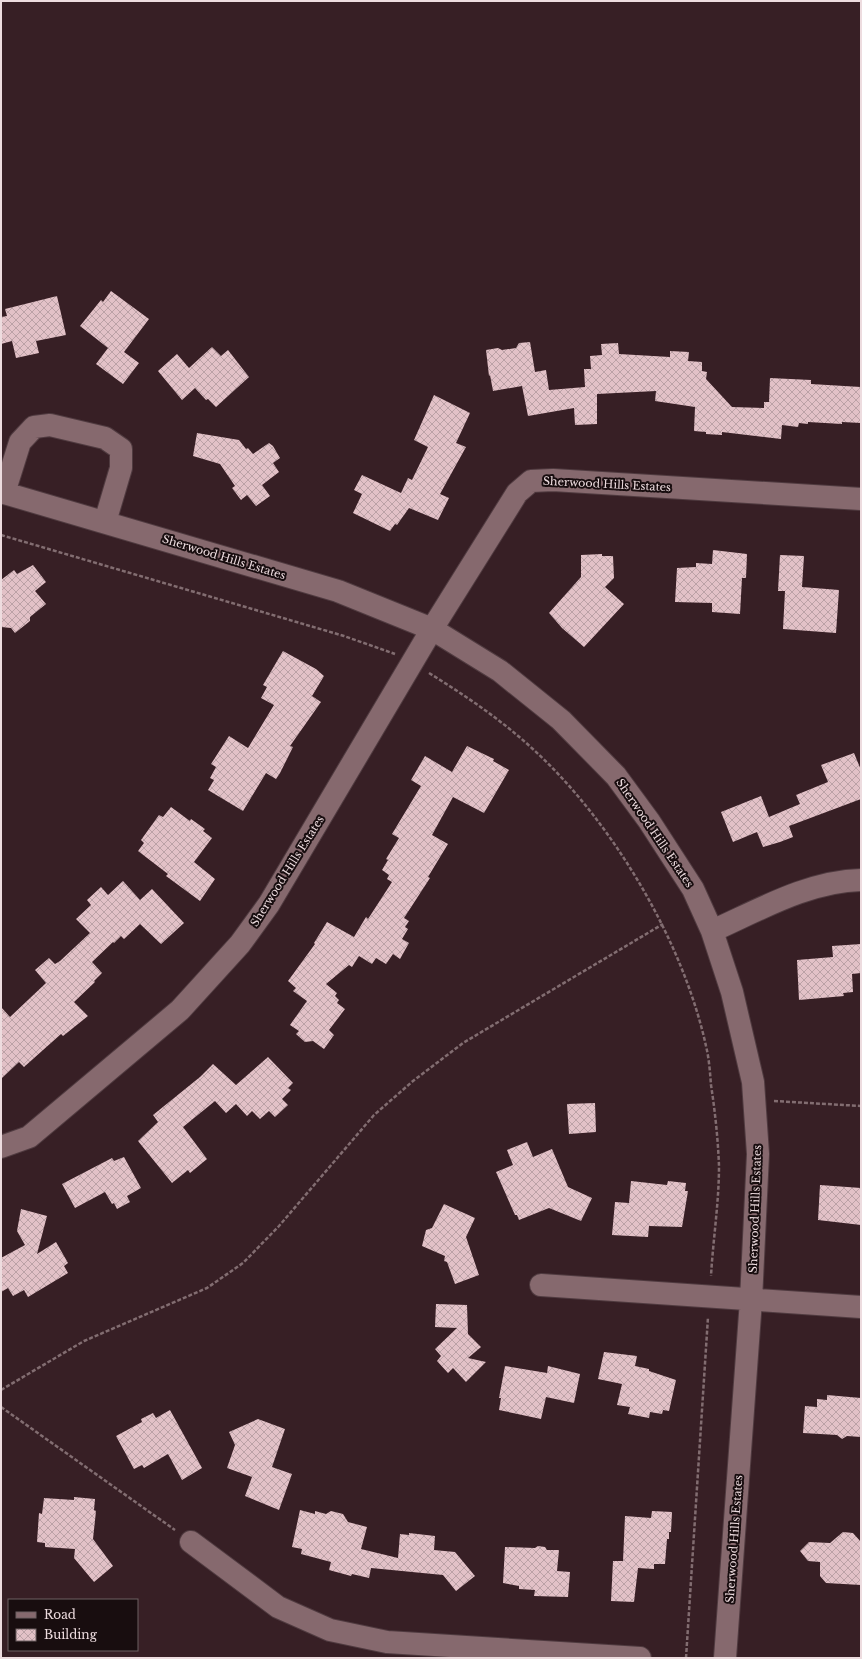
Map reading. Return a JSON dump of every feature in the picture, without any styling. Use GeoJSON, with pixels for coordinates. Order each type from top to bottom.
{"type":"FeatureCollection","features":[{"type":"Feature","properties":{"kind":"street","name":"Sherwood Hills Estates"},"geometry":{"type":"LineString","coordinates":[[105,522],[121,468],[121,449],[104,438],[50,425],[34,427],[20,442],[2,492],[338,591],[432,628],[500,671],[555,715],[616,776],[650,821],[693,889],[712,931],[732,992],[753,1082],[758,1154],[752,1300],[726,1658]]}},
{"type":"Feature","properties":{"kind":"street","name":"Sherwood Hills Estates"},"geometry":{"type":"LineString","coordinates":[[1,1147],[29,1136],[118,1063],[180,1010],[240,944],[269,904],[432,628],[517,493],[531,481],[561,481],[861,499]]}},
{"type":"Feature","properties":{"kind":"street"},"geometry":{"type":"LineString","coordinates":[[712,931],[771,904],[824,885],[861,880]]}},
{"type":"Feature","properties":{"kind":"street"},"geometry":{"type":"LineString","coordinates":[[541,1285],[861,1307]]}},
{"type":"Feature","properties":{"kind":"street"},"geometry":{"type":"LineString","coordinates":[[191,1542],[278,1607],[330,1630],[387,1642],[640,1658]]}},
{"type":"Feature","properties":{"kind":"path"},"geometry":{"type":"LineString","coordinates":[[1,534],[344,636],[399,656]]}},
{"type":"Feature","properties":{"kind":"path"},"geometry":{"type":"LineString","coordinates":[[423,669],[468,698],[540,756],[585,804],[632,872],[663,924],[691,995],[707,1046],[715,1115],[718,1166],[710,1281]]}},
{"type":"Feature","properties":{"kind":"path"},"geometry":{"type":"LineString","coordinates":[[1,1390],[84,1341],[207,1288],[243,1263],[294,1210],[374,1115],[413,1081],[463,1043],[663,924]]}},
{"type":"Feature","properties":{"kind":"path"},"geometry":{"type":"LineString","coordinates":[[754,1099],[861,1106]]}},
{"type":"Feature","properties":{"kind":"path"},"geometry":{"type":"LineString","coordinates":[[686,1658],[708,1314]]}},
{"type":"Feature","properties":{"kind":"path"},"geometry":{"type":"LineString","coordinates":[[1,1406],[191,1542]]}},
{"type":"Feature","properties":{"kind":"building"},"geometry":{"type":"Polygon","coordinates":[[[111,291],[149,319],[124,352],[139,363],[123,384],[96,364],[108,348],[80,326],[101,300],[103,302],[111,291]]]}},
{"type":"Feature","properties":{"kind":"building"},"geometry":{"type":"Polygon","coordinates":[[[57,296],[66,335],[36,341],[39,353],[16,358],[12,341],[1,344],[1,317],[7,316],[5,309],[57,296]]]}},
{"type":"Feature","properties":{"kind":"building"},"geometry":{"type":"Polygon","coordinates":[[[530,342],[535,372],[546,370],[549,390],[585,387],[584,369],[591,369],[590,356],[602,355],[601,344],[618,343],[619,354],[670,357],[670,351],[689,352],[688,361],[702,362],[702,371],[707,372],[706,379],[732,407],[764,408],[764,402],[769,402],[770,378],[811,380],[811,384],[861,387],[861,423],[842,422],[842,424],[808,422],[808,424],[799,423],[798,427],[782,425],[781,439],[722,432],[722,435],[706,434],[706,432],[694,431],[695,407],[655,401],[656,391],[597,394],[597,424],[575,425],[574,408],[528,416],[522,386],[493,391],[490,375],[489,376],[486,350],[516,348],[519,343],[530,342]]]}},
{"type":"Feature","properties":{"kind":"building"},"geometry":{"type":"Polygon","coordinates":[[[212,347],[221,356],[228,350],[249,377],[216,407],[208,399],[206,400],[195,388],[182,400],[158,371],[177,354],[189,368],[212,347]]]}},
{"type":"Feature","properties":{"kind":"building"},"geometry":{"type":"Polygon","coordinates":[[[434,395],[470,413],[456,443],[466,447],[440,494],[449,498],[438,520],[409,508],[397,525],[395,524],[390,531],[353,513],[362,494],[354,490],[362,475],[401,493],[408,478],[412,480],[428,447],[414,440],[434,395]]]}},
{"type":"Feature","properties":{"kind":"building"},"geometry":{"type":"Polygon","coordinates":[[[197,433],[239,440],[246,449],[248,448],[253,454],[269,443],[273,446],[280,458],[273,463],[279,472],[262,485],[270,496],[256,506],[247,495],[241,500],[232,488],[235,486],[220,464],[193,456],[197,433]]]}},
{"type":"Feature","properties":{"kind":"building"},"geometry":{"type":"Polygon","coordinates":[[[713,550],[747,554],[746,578],[742,578],[740,614],[712,612],[712,603],[675,602],[677,568],[696,567],[696,563],[712,564],[713,550]]]}},
{"type":"Feature","properties":{"kind":"building"},"geometry":{"type":"Polygon","coordinates":[[[602,554],[602,556],[613,556],[614,578],[605,587],[624,604],[584,647],[562,628],[549,613],[581,577],[581,555],[602,554]]]}},
{"type":"Feature","properties":{"kind":"building"},"geometry":{"type":"Polygon","coordinates":[[[780,555],[804,556],[802,587],[839,590],[836,633],[783,629],[785,591],[778,591],[780,555]]]}},
{"type":"Feature","properties":{"kind":"building"},"geometry":{"type":"Polygon","coordinates":[[[33,565],[46,582],[35,591],[46,604],[30,617],[30,621],[15,633],[11,628],[1,627],[1,580],[14,570],[17,574],[33,565]]]}},
{"type":"Feature","properties":{"kind":"building"},"geometry":{"type":"Polygon","coordinates":[[[283,651],[316,669],[324,676],[312,696],[321,702],[290,746],[293,747],[276,779],[266,773],[243,811],[208,790],[214,780],[210,778],[216,767],[211,764],[229,736],[248,748],[274,705],[261,698],[267,687],[263,685],[283,651]]]}},
{"type":"Feature","properties":{"kind":"building"},"geometry":{"type":"Polygon","coordinates":[[[467,746],[494,759],[493,761],[509,770],[484,813],[453,797],[432,835],[448,844],[428,877],[430,878],[404,918],[409,921],[405,927],[408,929],[402,939],[409,943],[400,959],[393,954],[386,964],[376,958],[372,964],[359,956],[352,967],[349,965],[326,984],[337,993],[335,996],[339,1000],[337,1003],[345,1009],[329,1030],[334,1035],[324,1049],[313,1041],[305,1042],[296,1034],[299,1031],[290,1025],[307,1001],[293,991],[296,988],[288,981],[315,944],[314,943],[327,922],[354,937],[366,917],[368,919],[392,882],[387,879],[389,875],[382,870],[388,860],[386,859],[399,838],[392,834],[421,786],[411,780],[425,756],[452,772],[467,746]]]}},
{"type":"Feature","properties":{"kind":"building"},"geometry":{"type":"Polygon","coordinates":[[[854,753],[861,770],[861,799],[789,826],[793,837],[780,842],[763,847],[757,832],[733,842],[721,812],[761,796],[769,817],[800,804],[796,795],[828,782],[821,765],[854,753]]]}},
{"type":"Feature","properties":{"kind":"building"},"geometry":{"type":"Polygon","coordinates":[[[171,807],[190,821],[191,819],[205,829],[203,831],[212,838],[194,862],[215,879],[200,901],[166,876],[168,874],[138,851],[144,843],[141,840],[159,815],[163,817],[171,807]]]}},
{"type":"Feature","properties":{"kind":"building"},"geometry":{"type":"Polygon","coordinates":[[[123,881],[140,900],[152,889],[184,923],[161,944],[140,924],[124,939],[121,936],[114,943],[113,942],[92,962],[102,973],[94,981],[95,982],[74,1002],[88,1016],[63,1036],[61,1034],[24,1067],[19,1062],[1,1079],[1,1007],[10,1017],[46,983],[35,970],[49,958],[55,964],[60,961],[90,933],[76,919],[91,905],[87,900],[101,887],[108,895],[123,881]]]}},
{"type":"Feature","properties":{"kind":"building"},"geometry":{"type":"Polygon","coordinates":[[[861,944],[861,973],[852,974],[853,992],[843,993],[844,996],[799,1000],[797,960],[833,957],[832,946],[861,944]]]}},
{"type":"Feature","properties":{"kind":"building"},"geometry":{"type":"Polygon","coordinates":[[[268,1057],[293,1083],[288,1088],[291,1090],[282,1099],[288,1105],[275,1117],[269,1111],[260,1119],[252,1111],[247,1116],[236,1104],[226,1113],[215,1101],[183,1127],[207,1159],[190,1173],[188,1170],[172,1183],[138,1141],[158,1122],[153,1115],[200,1077],[213,1064],[236,1085],[268,1057]]]}},
{"type":"Feature","properties":{"kind":"building"},"geometry":{"type":"Polygon","coordinates":[[[595,1103],[596,1132],[569,1134],[567,1104],[595,1103]]]}},
{"type":"Feature","properties":{"kind":"building"},"geometry":{"type":"Polygon","coordinates":[[[527,1142],[533,1157],[552,1149],[568,1187],[592,1198],[581,1221],[549,1208],[519,1220],[517,1215],[515,1215],[496,1172],[513,1165],[507,1150],[527,1142]]]}},
{"type":"Feature","properties":{"kind":"building"},"geometry":{"type":"Polygon","coordinates":[[[124,1157],[141,1188],[127,1196],[130,1202],[117,1209],[114,1203],[112,1204],[105,1192],[75,1208],[62,1184],[112,1158],[114,1161],[124,1157]]]}},
{"type":"Feature","properties":{"kind":"building"},"geometry":{"type":"Polygon","coordinates":[[[631,1181],[667,1185],[668,1181],[686,1183],[685,1191],[688,1191],[682,1227],[649,1226],[648,1237],[612,1235],[615,1202],[629,1203],[631,1181]]]}},
{"type":"Feature","properties":{"kind":"building"},"geometry":{"type":"Polygon","coordinates":[[[820,1185],[861,1188],[861,1225],[818,1220],[820,1185]]]}},
{"type":"Feature","properties":{"kind":"building"},"geometry":{"type":"Polygon","coordinates":[[[444,1204],[475,1218],[466,1237],[479,1275],[455,1284],[447,1262],[444,1261],[445,1256],[422,1246],[426,1230],[432,1228],[444,1204]]]}},
{"type":"Feature","properties":{"kind":"building"},"geometry":{"type":"Polygon","coordinates":[[[21,1209],[47,1216],[37,1254],[56,1242],[68,1263],[64,1266],[68,1273],[28,1297],[24,1290],[13,1296],[8,1288],[1,1292],[1,1258],[25,1245],[17,1231],[21,1209]]]}},
{"type":"Feature","properties":{"kind":"building"},"geometry":{"type":"Polygon","coordinates":[[[436,1304],[467,1305],[468,1334],[481,1347],[468,1358],[486,1362],[466,1382],[453,1368],[448,1373],[437,1361],[441,1356],[435,1349],[457,1328],[435,1327],[436,1304]]]}},
{"type":"Feature","properties":{"kind":"building"},"geometry":{"type":"Polygon","coordinates":[[[604,1352],[637,1356],[635,1366],[649,1369],[649,1371],[676,1380],[669,1411],[663,1410],[662,1414],[650,1412],[649,1418],[628,1414],[630,1407],[617,1405],[622,1384],[598,1379],[604,1352]]]}},
{"type":"Feature","properties":{"kind":"building"},"geometry":{"type":"Polygon","coordinates":[[[505,1366],[547,1373],[548,1366],[580,1374],[574,1403],[546,1397],[541,1419],[499,1410],[501,1398],[499,1398],[505,1366]]]}},
{"type":"Feature","properties":{"kind":"building"},"geometry":{"type":"Polygon","coordinates":[[[827,1395],[861,1398],[861,1437],[847,1436],[842,1439],[837,1435],[803,1433],[805,1406],[817,1407],[817,1399],[827,1400],[827,1395]]]}},
{"type":"Feature","properties":{"kind":"building"},"geometry":{"type":"Polygon","coordinates":[[[170,1410],[202,1468],[182,1480],[168,1454],[144,1468],[142,1465],[134,1469],[116,1436],[142,1422],[141,1419],[153,1413],[156,1418],[170,1410]]]}},
{"type":"Feature","properties":{"kind":"building"},"geometry":{"type":"Polygon","coordinates":[[[258,1419],[285,1429],[272,1467],[292,1474],[279,1510],[245,1496],[252,1477],[227,1468],[235,1445],[229,1432],[258,1419]]]}},
{"type":"Feature","properties":{"kind":"building"},"geometry":{"type":"Polygon","coordinates":[[[74,1497],[95,1499],[94,1510],[96,1511],[93,1539],[113,1566],[94,1582],[74,1558],[75,1549],[45,1547],[45,1543],[37,1542],[39,1513],[42,1514],[44,1498],[74,1500],[74,1497]]]}},
{"type":"Feature","properties":{"kind":"building"},"geometry":{"type":"Polygon","coordinates":[[[300,1510],[315,1514],[315,1511],[326,1514],[331,1511],[343,1514],[348,1522],[367,1527],[361,1549],[398,1558],[400,1534],[409,1535],[409,1533],[435,1536],[434,1550],[455,1552],[475,1576],[456,1591],[443,1575],[371,1568],[369,1578],[352,1574],[351,1576],[329,1570],[331,1562],[301,1554],[302,1549],[292,1547],[300,1510]]]}},
{"type":"Feature","properties":{"kind":"building"},"geometry":{"type":"Polygon","coordinates":[[[652,1511],[672,1512],[671,1532],[669,1532],[669,1539],[667,1539],[665,1564],[654,1564],[654,1569],[638,1568],[634,1602],[611,1601],[613,1561],[623,1561],[625,1516],[651,1518],[652,1511]]]}},
{"type":"Feature","properties":{"kind":"building"},"geometry":{"type":"Polygon","coordinates":[[[843,1532],[853,1533],[861,1542],[861,1585],[826,1583],[820,1576],[820,1562],[808,1561],[800,1551],[809,1542],[830,1543],[843,1532]]]}},
{"type":"Feature","properties":{"kind":"building"},"geometry":{"type":"Polygon","coordinates":[[[538,1546],[545,1547],[547,1550],[559,1550],[557,1571],[570,1572],[568,1597],[534,1596],[535,1590],[519,1589],[519,1586],[503,1583],[505,1547],[535,1548],[538,1546]]]}}]}
